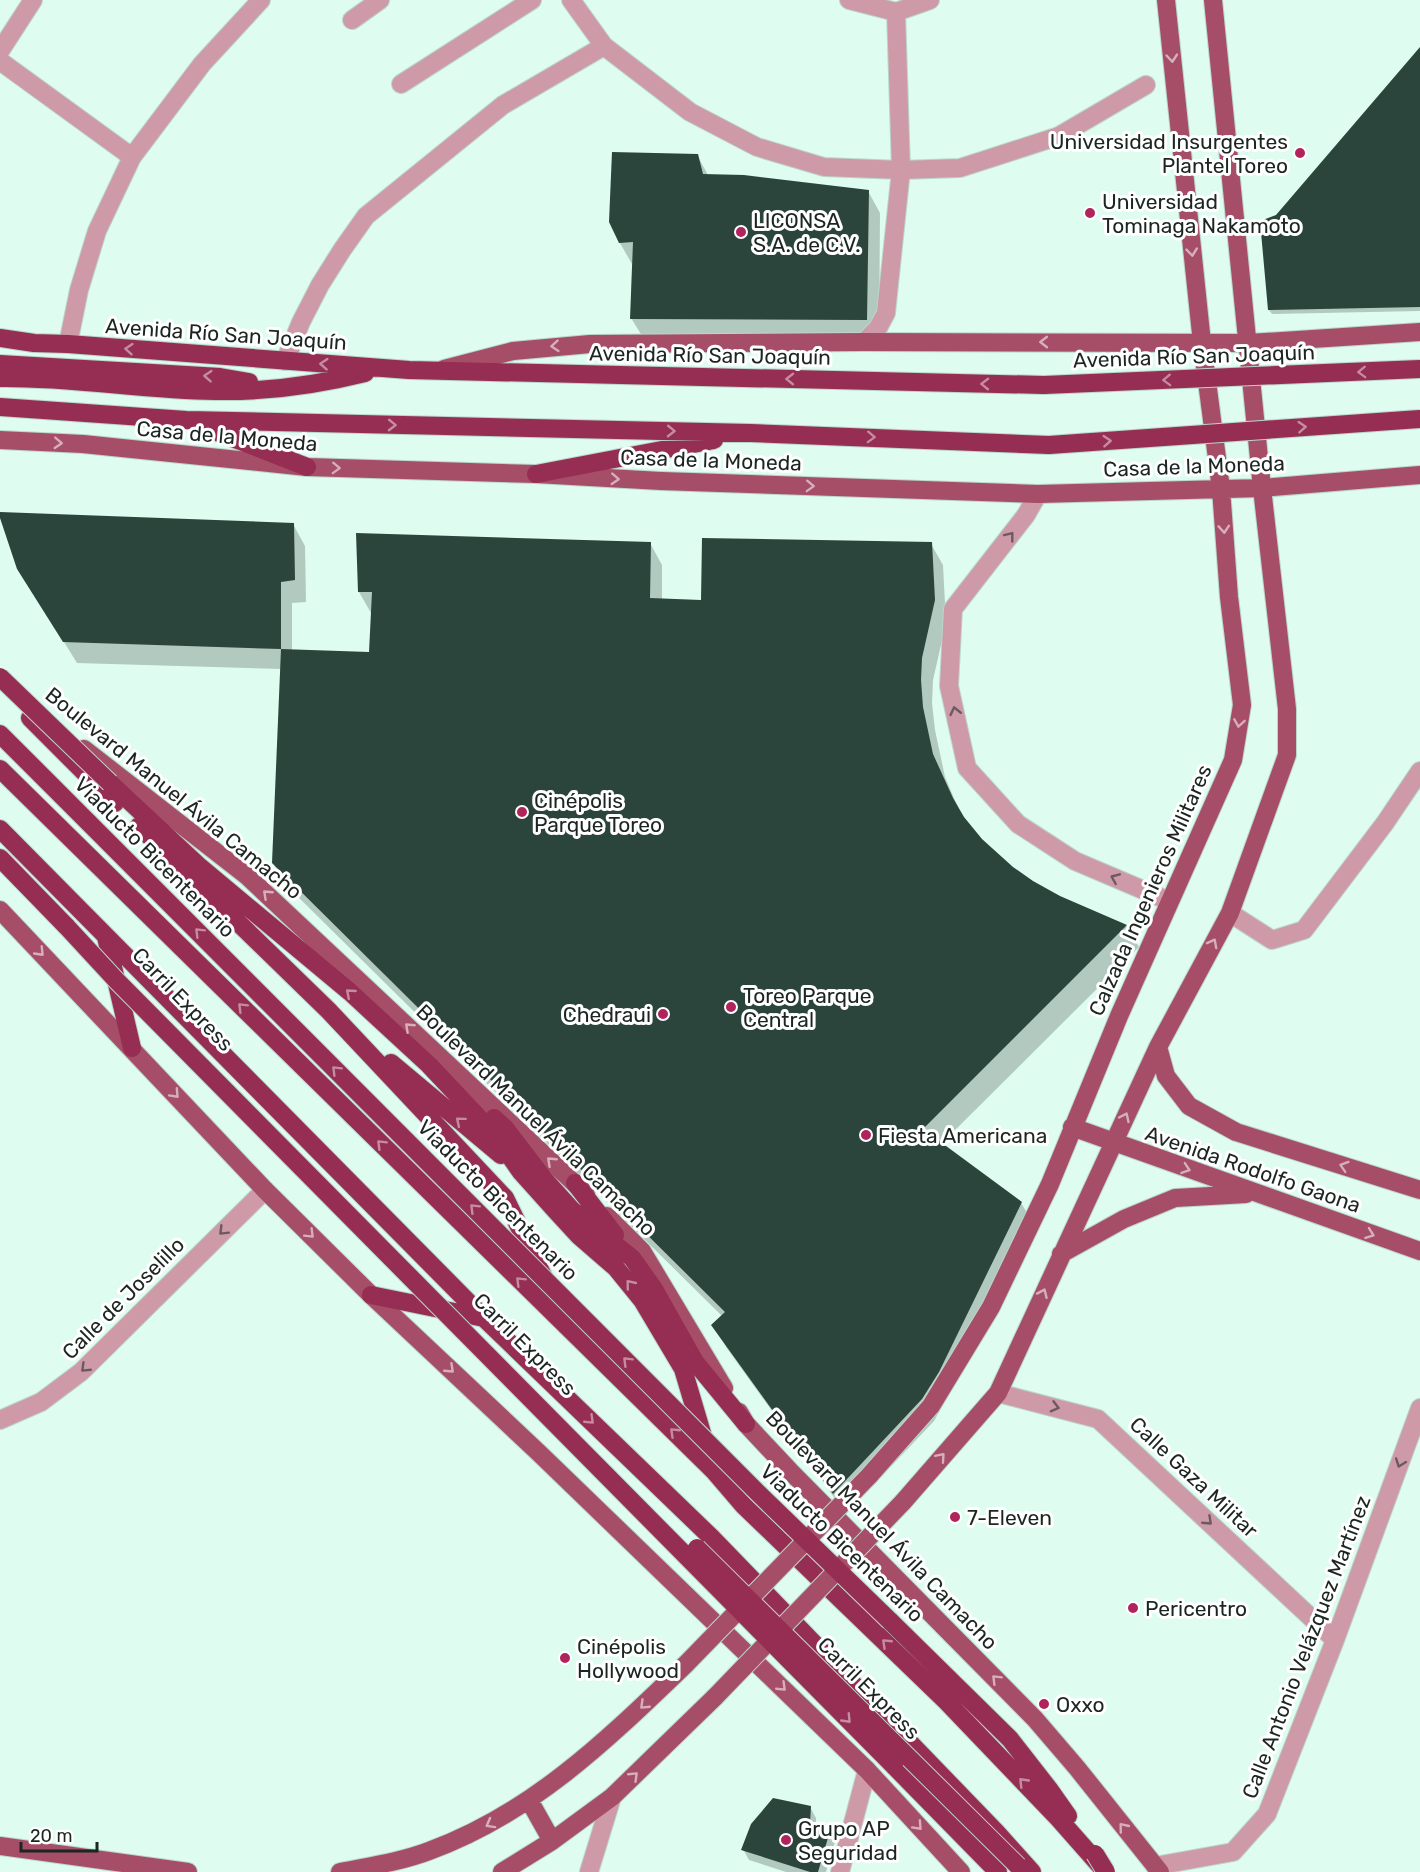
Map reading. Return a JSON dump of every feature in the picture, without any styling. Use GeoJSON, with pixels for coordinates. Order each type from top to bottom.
{"type":"FeatureCollection","features":[{"type":"Feature","properties":{"kind":"highway","name":"Avenida Río San Joaquín"},"geometry":{"type":"LineString","coordinates":[[0,338],[34,343],[438,371],[1044,385],[1420,369]]}},
{"type":"Feature","properties":{"kind":"highway"},"geometry":{"type":"LineString","coordinates":[[0,364],[220,377],[287,388]]}},
{"type":"Feature","properties":{"kind":"highway"},"geometry":{"type":"LineString","coordinates":[[0,378],[216,392],[287,388],[331,381],[382,368]]}},
{"type":"Feature","properties":{"kind":"highway"},"geometry":{"type":"LineString","coordinates":[[0,406],[186,420],[750,433],[1049,445],[1420,419]]}},
{"type":"Feature","properties":{"kind":"highway"},"geometry":{"type":"LineString","coordinates":[[186,420],[307,467]]}},
{"type":"Feature","properties":{"kind":"highway"},"geometry":{"type":"LineString","coordinates":[[536,474],[750,433]]}},
{"type":"Feature","properties":{"kind":"highway"},"geometry":{"type":"LineString","coordinates":[[0,679],[200,867],[350,992],[429,1065],[505,1128],[544,1179],[572,1209],[632,1258]]}},
{"type":"Feature","properties":{"kind":"highway"},"geometry":{"type":"LineString","coordinates":[[0,687],[329,1011],[505,1198],[570,1331]]}},
{"type":"Feature","properties":{"kind":"highway","name":"Viaducto Bicentenario"},"geometry":{"type":"LineString","coordinates":[[0,734],[757,1492],[1010,1739],[1049,1789],[1103,1869]]}},
{"type":"Feature","properties":{"kind":"highway"},"geometry":{"type":"LineString","coordinates":[[0,769],[713,1470],[743,1505],[946,1701],[1058,1818],[1103,1869],[1118,1872]]}},
{"type":"Feature","properties":{"kind":"highway"},"geometry":{"type":"LineString","coordinates":[[0,829],[484,1318],[712,1538],[1032,1872]]}},
{"type":"Feature","properties":{"kind":"highway","name":"Carril Express"},"geometry":{"type":"LineString","coordinates":[[0,844],[268,1118],[1023,1872]]}},
{"type":"Feature","properties":{"kind":"highway"},"geometry":{"type":"LineString","coordinates":[[0,858],[124,988],[998,1872]]}},
{"type":"Feature","properties":{"kind":"highway"},"geometry":{"type":"LineString","coordinates":[[106,937],[132,1048]]}},
{"type":"Feature","properties":{"kind":"highway"},"geometry":{"type":"LineString","coordinates":[[329,1011],[521,1172]]}},
{"type":"Feature","properties":{"kind":"highway"},"geometry":{"type":"LineString","coordinates":[[429,1065],[495,1135],[521,1172],[579,1236],[616,1268],[642,1300],[683,1369],[713,1470]]}},
{"type":"Feature","properties":{"kind":"highway"},"geometry":{"type":"LineString","coordinates":[[575,1184],[654,1289],[695,1362],[747,1424]]}},
{"type":"Feature","properties":{"kind":"highway"},"geometry":{"type":"LineString","coordinates":[[371,1295],[484,1318]]}},
{"type":"Feature","properties":{"kind":"main road","name":"Calzada Ingenieros Militares"},"geometry":{"type":"LineString","coordinates":[[340,1872],[392,1862],[426,1852],[483,1828],[529,1800],[602,1745],[686,1664],[869,1476],[931,1406],[991,1307],[1050,1184],[1072,1127],[1169,901],[1233,760],[1242,705],[1229,597],[1221,489],[1202,343],[1166,0]]}},
{"type":"Feature","properties":{"kind":"main road"},"geometry":{"type":"LineString","coordinates":[[502,1872],[552,1841],[612,1797],[715,1696],[903,1502],[998,1393],[1158,1047],[1230,913],[1287,755],[1287,709],[1262,488],[1213,0]]}},
{"type":"Feature","properties":{"kind":"main road"},"geometry":{"type":"LineString","coordinates":[[438,371],[475,359],[513,351],[590,344],[1249,343],[1420,332]]}},
{"type":"Feature","properties":{"kind":"main road","name":"Casa de la Moneda"},"geometry":{"type":"LineString","coordinates":[[2,441],[83,444],[307,467],[1038,494],[1262,488],[1420,475]]}},
{"type":"Feature","properties":{"kind":"main road","name":"Boulevard Manuel Ávila Camacho"},"geometry":{"type":"LineString","coordinates":[[0,679],[247,876],[575,1184],[642,1251],[747,1424],[790,1471],[1035,1719],[1158,1869]]}},
{"type":"Feature","properties":{"kind":"main road"},"geometry":{"type":"LineString","coordinates":[[0,910],[265,1190],[371,1295],[564,1477],[867,1770],[961,1872]]}},
{"type":"Feature","properties":{"kind":"main road","name":"Avenida Rodolfo Gaona"},"geometry":{"type":"LineString","coordinates":[[1158,1047],[1166,1076],[1189,1106],[1236,1132],[1420,1190]]}},
{"type":"Feature","properties":{"kind":"main road","name":"Avenida Rodolfo Gaona"},"geometry":{"type":"LineString","coordinates":[[1072,1127],[1420,1251]]}},
{"type":"Feature","properties":{"kind":"main road"},"geometry":{"type":"LineString","coordinates":[[1061,1254],[1124,1219],[1175,1198],[1256,1193]]}},
{"type":"Feature","properties":{"kind":"main road"},"geometry":{"type":"LineString","coordinates":[[529,1800],[552,1841]]}},
{"type":"Feature","properties":{"kind":"main road"},"geometry":{"type":"LineString","coordinates":[[0,1846],[156,1870],[188,1872]]}},
{"type":"Feature","properties":{"kind":"street"},"geometry":{"type":"LineString","coordinates":[[0,51],[33,0]]}},
{"type":"Feature","properties":{"kind":"street"},"geometry":{"type":"LineString","coordinates":[[68,344],[79,290],[97,231],[132,157],[202,64],[261,0]]}},
{"type":"Feature","properties":{"kind":"street"},"geometry":{"type":"LineString","coordinates":[[352,20],[380,0]]}},
{"type":"Feature","properties":{"kind":"street"},"geometry":{"type":"LineString","coordinates":[[401,84],[532,0]]}},
{"type":"Feature","properties":{"kind":"street"},"geometry":{"type":"LineString","coordinates":[[571,0],[604,46],[690,112],[757,147],[824,167],[901,170],[960,168],[1059,136],[1146,86]]}},
{"type":"Feature","properties":{"kind":"street"},"geometry":{"type":"LineString","coordinates":[[849,0],[896,12],[930,0]]}},
{"type":"Feature","properties":{"kind":"street"},"geometry":{"type":"LineString","coordinates":[[864,342],[878,328],[886,313],[901,170],[896,12]]}},
{"type":"Feature","properties":{"kind":"street"},"geometry":{"type":"LineString","coordinates":[[285,361],[320,285],[366,216],[503,105],[604,46]]}},
{"type":"Feature","properties":{"kind":"street"},"geometry":{"type":"LineString","coordinates":[[0,61],[132,157]]}},
{"type":"Feature","properties":{"kind":"street"},"geometry":{"type":"LineString","coordinates":[[1038,494],[1026,515],[953,609],[949,686],[968,768],[1018,824],[1075,861],[1169,901]]}},
{"type":"Feature","properties":{"kind":"street"},"geometry":{"type":"LineString","coordinates":[[1230,913],[1272,940],[1304,930],[1385,823],[1420,771]]}},
{"type":"Feature","properties":{"kind":"street","name":"Calle de Joselillo"},"geometry":{"type":"LineString","coordinates":[[0,1420],[41,1402],[62,1389],[265,1190]]}},
{"type":"Feature","properties":{"kind":"street","name":"Calle Gaza Militar"},"geometry":{"type":"LineString","coordinates":[[998,1393],[1098,1419],[1335,1640]]}},
{"type":"Feature","properties":{"kind":"street","name":"Calle Antonio Velázquez Martínez"},"geometry":{"type":"LineString","coordinates":[[1158,1869],[1233,1852],[1267,1814],[1335,1640],[1420,1408]]}},
{"type":"Feature","properties":{"kind":"street"},"geometry":{"type":"LineString","coordinates":[[840,1872],[867,1770]]}},
{"type":"Feature","properties":{"kind":"street"},"geometry":{"type":"LineString","coordinates":[[589,1872],[612,1797]]}},
{"type":"Feature","properties":{"kind":"building"},"geometry":{"type":"Polygon","coordinates":[[[1420,47],[1420,307],[1268,310],[1260,221],[1276,215],[1420,47]]]}},
{"type":"Feature","properties":{"kind":"building","name":"LICONSA S.A. de C.V."},"geometry":{"type":"Polygon","coordinates":[[[612,152],[698,154],[703,174],[744,175],[869,190],[867,320],[630,319],[633,242],[619,243],[609,222],[612,152]]]}},
{"type":"Feature","properties":{"kind":"building"},"geometry":{"type":"Polygon","coordinates":[[[0,512],[294,523],[295,580],[281,582],[281,649],[63,642],[17,569],[0,512]]]}},
{"type":"Feature","properties":{"kind":"building","name":"Toreo Parque Central"},"geometry":{"type":"Polygon","coordinates":[[[356,533],[651,542],[650,598],[701,600],[702,538],[932,542],[935,600],[922,658],[923,707],[933,754],[953,798],[964,817],[982,839],[1013,867],[1060,896],[1127,925],[923,1129],[1022,1202],[939,1372],[922,1399],[833,1494],[711,1325],[725,1312],[272,863],[281,649],[369,652],[372,592],[358,592],[356,533]]]}},
{"type":"Feature","properties":{"kind":"building","name":"Grupo AP Seguridad"},"geometry":{"type":"Polygon","coordinates":[[[773,1798],[811,1806],[810,1824],[830,1831],[818,1872],[810,1872],[741,1850],[751,1824],[773,1798]]]}},
{"type":"Feature","properties":{"kind":"place","name":"Universidad Insurgentes Plantel Toreo"},"geometry":{"type":"Point","coordinates":[1300,153]}},
{"type":"Feature","properties":{"kind":"place","name":"Universidad Tominaga Nakamoto"},"geometry":{"type":"Point","coordinates":[1090,213]}},
{"type":"Feature","properties":{"kind":"place","name":"LICONSA S.A. de C.V."},"geometry":{"type":"Point","coordinates":[741,232]}},
{"type":"Feature","properties":{"kind":"place","name":"Cinépolis Parque Toreo"},"geometry":{"type":"Point","coordinates":[522,812]}},
{"type":"Feature","properties":{"kind":"place","name":"Toreo Parque Central"},"geometry":{"type":"Point","coordinates":[731,1007]}},
{"type":"Feature","properties":{"kind":"place","name":"Chedraui"},"geometry":{"type":"Point","coordinates":[663,1014]}},
{"type":"Feature","properties":{"kind":"place","name":"Fiesta Americana"},"geometry":{"type":"Point","coordinates":[866,1135]}},
{"type":"Feature","properties":{"kind":"place","name":"7-Eleven"},"geometry":{"type":"Point","coordinates":[955,1517]}},
{"type":"Feature","properties":{"kind":"place","name":"Pericentro"},"geometry":{"type":"Point","coordinates":[1133,1608]}},
{"type":"Feature","properties":{"kind":"place","name":"Cinépolis Hollywood"},"geometry":{"type":"Point","coordinates":[565,1658]}},
{"type":"Feature","properties":{"kind":"place","name":"Oxxo"},"geometry":{"type":"Point","coordinates":[1044,1704]}},
{"type":"Feature","properties":{"kind":"place","name":"Grupo AP Seguridad"},"geometry":{"type":"Point","coordinates":[786,1840]}}]}
